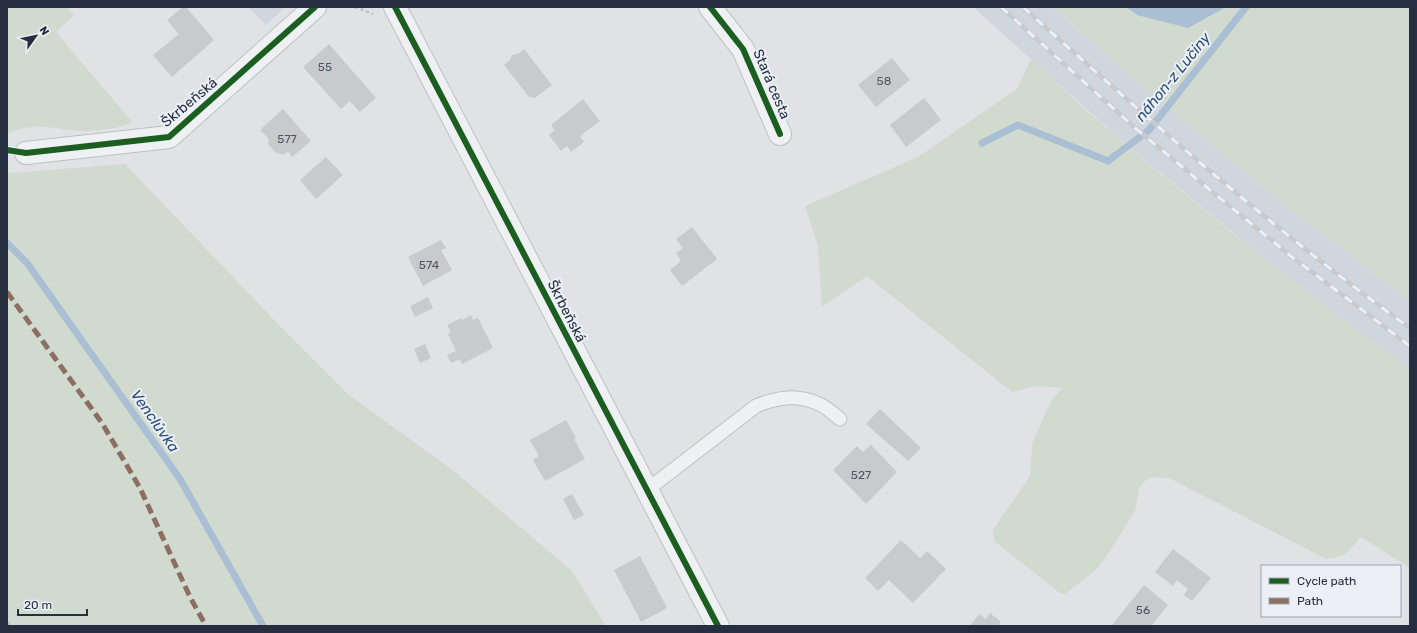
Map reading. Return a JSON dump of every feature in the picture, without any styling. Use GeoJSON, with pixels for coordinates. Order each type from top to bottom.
{"type":"FeatureCollection","features":[{"type":"Feature","properties":{"kind":"street","name":"Škrbeňská"},"geometry":{"type":"LineString","coordinates":[[26,153],[169,137],[316,7]]}},
{"type":"Feature","properties":{"kind":"street","name":"Škrbeňská"},"geometry":{"type":"LineString","coordinates":[[395,7],[718,626]]}},
{"type":"Feature","properties":{"kind":"street","name":"Stará cesta"},"geometry":{"type":"LineString","coordinates":[[710,7],[743,49],[780,134]]}},
{"type":"Feature","properties":{"kind":"lane"},"geometry":{"type":"LineString","coordinates":[[647,490],[756,406],[772,399],[800,397],[821,404],[840,419]]}},
{"type":"Feature","properties":{"kind":"shaded area"},"geometry":{"type":"Polygon","coordinates":[[[7,7],[67,7],[74,15],[56,32],[132,122],[114,128],[89,131],[35,126],[25,127],[7,135],[7,7]]]}},
{"type":"Feature","properties":{"kind":"shaded area"},"geometry":{"type":"Polygon","coordinates":[[[248,7],[285,7],[266,25],[248,7]]]}},
{"type":"Feature","properties":{"kind":"shaded area"},"geometry":{"type":"Polygon","coordinates":[[[973,7],[1052,7],[1178,117],[1305,221],[1410,301],[1410,369],[1367,339],[1281,272],[1122,141],[973,7]]]}},
{"type":"Feature","properties":{"kind":"shaded area"},"geometry":{"type":"Polygon","coordinates":[[[1053,7],[1126,7],[1137,15],[1226,7],[1410,7],[1410,301],[1305,221],[1178,117],[1053,7]]]}},
{"type":"Feature","properties":{"kind":"shaded area"},"geometry":{"type":"Polygon","coordinates":[[[1031,59],[1099,122],[1158,172],[1300,287],[1410,369],[1410,568],[1361,537],[1350,550],[1343,555],[1326,559],[1171,479],[1154,477],[1146,480],[1139,488],[1135,511],[1097,569],[1065,594],[1060,593],[994,541],[993,530],[1030,476],[1032,444],[1051,401],[1063,388],[1034,386],[1012,392],[867,276],[822,307],[818,246],[805,206],[918,157],[1017,89],[1031,59]]]}},
{"type":"Feature","properties":{"kind":"shaded area"},"geometry":{"type":"Polygon","coordinates":[[[125,164],[278,324],[349,395],[454,471],[572,571],[606,626],[7,626],[7,170],[10,173],[125,164]]]}},
{"type":"Feature","properties":{"kind":"water"},"geometry":{"type":"Polygon","coordinates":[[[1126,7],[1226,7],[1188,28],[1137,15],[1126,7]]]}},
{"type":"Feature","properties":{"kind":"building"},"geometry":{"type":"Polygon","coordinates":[[[183,7],[186,7],[214,40],[172,77],[153,55],[179,34],[167,20],[183,7]]]}},
{"type":"Feature","properties":{"kind":"building"},"geometry":{"type":"Polygon","coordinates":[[[329,44],[376,98],[360,112],[350,101],[341,109],[303,67],[329,44]]]}},
{"type":"Feature","properties":{"kind":"building"},"geometry":{"type":"Polygon","coordinates":[[[524,49],[552,85],[535,98],[529,97],[504,65],[510,60],[512,55],[518,54],[524,49]]]}},
{"type":"Feature","properties":{"kind":"building"},"geometry":{"type":"Polygon","coordinates":[[[892,58],[910,80],[876,107],[858,85],[892,58]]]}},
{"type":"Feature","properties":{"kind":"building"},"geometry":{"type":"Polygon","coordinates":[[[924,98],[941,120],[906,147],[890,125],[924,98]]]}},
{"type":"Feature","properties":{"kind":"building"},"geometry":{"type":"Polygon","coordinates":[[[583,99],[600,121],[580,136],[584,142],[571,152],[567,146],[561,151],[549,135],[555,130],[551,125],[583,99]]]}},
{"type":"Feature","properties":{"kind":"building"},"geometry":{"type":"Polygon","coordinates":[[[283,109],[311,141],[292,157],[288,151],[283,155],[276,153],[268,144],[269,139],[260,130],[283,109]]]}},
{"type":"Feature","properties":{"kind":"building"},"geometry":{"type":"Polygon","coordinates":[[[326,157],[343,175],[316,199],[300,180],[326,157]]]}},
{"type":"Feature","properties":{"kind":"building"},"geometry":{"type":"Polygon","coordinates":[[[692,227],[717,259],[682,286],[670,270],[681,261],[676,253],[683,248],[676,239],[692,227]]]}},
{"type":"Feature","properties":{"kind":"building"},"geometry":{"type":"Polygon","coordinates":[[[441,240],[446,248],[441,250],[452,270],[423,286],[408,257],[441,240]]]}},
{"type":"Feature","properties":{"kind":"building"},"geometry":{"type":"Polygon","coordinates":[[[428,297],[433,308],[415,317],[410,306],[428,297]]]}},
{"type":"Feature","properties":{"kind":"building"},"geometry":{"type":"Polygon","coordinates":[[[471,315],[473,320],[478,318],[493,348],[462,364],[460,359],[451,363],[447,355],[456,351],[448,334],[451,332],[447,325],[471,315]]]}},
{"type":"Feature","properties":{"kind":"building"},"geometry":{"type":"Polygon","coordinates":[[[425,344],[431,358],[420,363],[414,349],[425,344]]]}},
{"type":"Feature","properties":{"kind":"building"},"geometry":{"type":"Polygon","coordinates":[[[880,409],[921,448],[908,461],[866,424],[880,409]]]}},
{"type":"Feature","properties":{"kind":"building"},"geometry":{"type":"Polygon","coordinates":[[[566,420],[585,459],[545,481],[533,460],[539,456],[530,440],[566,420]]]}},
{"type":"Feature","properties":{"kind":"building"},"geometry":{"type":"Polygon","coordinates":[[[871,445],[897,472],[866,504],[833,470],[857,446],[863,452],[871,445]]]}},
{"type":"Feature","properties":{"kind":"building"},"geometry":{"type":"Polygon","coordinates":[[[572,494],[584,515],[574,520],[563,499],[572,494]]]}},
{"type":"Feature","properties":{"kind":"building"},"geometry":{"type":"Polygon","coordinates":[[[901,540],[920,558],[927,551],[946,569],[913,603],[889,580],[878,591],[865,578],[901,540]]]}},
{"type":"Feature","properties":{"kind":"building"},"geometry":{"type":"Polygon","coordinates":[[[1173,549],[1211,578],[1192,601],[1184,595],[1188,589],[1177,580],[1173,586],[1155,572],[1173,549]]]}},
{"type":"Feature","properties":{"kind":"building"},"geometry":{"type":"Polygon","coordinates":[[[640,556],[667,608],[641,622],[614,570],[640,556]]]}},
{"type":"Feature","properties":{"kind":"building"},"geometry":{"type":"Polygon","coordinates":[[[1144,585],[1168,605],[1151,626],[1113,626],[1112,625],[1144,585]]]}},
{"type":"Feature","properties":{"kind":"building"},"geometry":{"type":"Polygon","coordinates":[[[990,613],[1001,622],[998,626],[970,626],[979,614],[986,619],[990,613]]]}},
{"type":"Feature","properties":{"kind":"waterway","name":"náhon-z Lučiny"},"geometry":{"type":"LineString","coordinates":[[982,143],[1018,125],[1108,161],[1149,130],[1246,7]]}},
{"type":"Feature","properties":{"kind":"waterway","name":"Venclůvka"},"geometry":{"type":"LineString","coordinates":[[7,243],[27,263],[180,479],[263,626]]}},
{"type":"Feature","properties":{"kind":"railway"},"geometry":{"type":"LineString","coordinates":[[1001,7],[1134,127],[1210,190],[1292,257],[1410,346]]}},
{"type":"Feature","properties":{"kind":"railway"},"geometry":{"type":"LineString","coordinates":[[1023,7],[1164,132],[1260,213],[1359,291],[1410,328]]}},
{"type":"Feature","properties":{"kind":"marked path"},"geometry":{"type":"LineString","coordinates":[[7,292],[102,423],[140,488],[190,597],[206,626]]}},
{"type":"Feature","properties":{"kind":"cycle path"},"geometry":{"type":"LineString","coordinates":[[7,150],[26,153],[169,137],[315,7]]}},
{"type":"Feature","properties":{"kind":"cycle path"},"geometry":{"type":"LineString","coordinates":[[395,7],[718,626]]}},
{"type":"Feature","properties":{"kind":"cycle path"},"geometry":{"type":"LineString","coordinates":[[710,7],[743,49],[780,134]]}}]}
